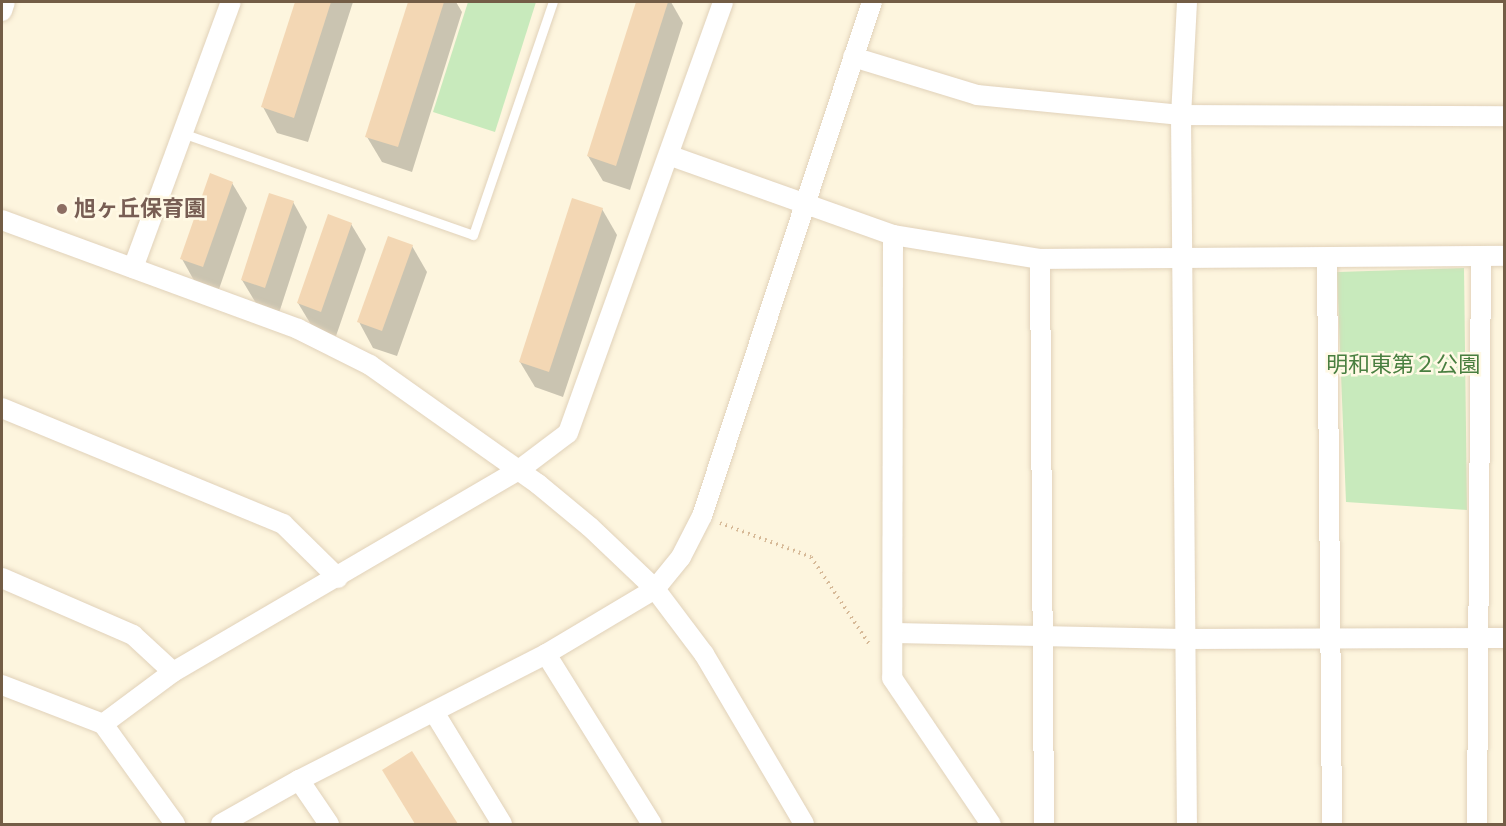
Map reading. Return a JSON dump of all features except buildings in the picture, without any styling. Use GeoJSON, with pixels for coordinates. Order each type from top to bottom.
{"type":"FeatureCollection","features":[{"type":"Feature","properties":{"kind":"street"},"geometry":{"type":"LineString","coordinates":[[2,11],[5,2]]}},
{"type":"Feature","properties":{"kind":"street"},"geometry":{"type":"LineString","coordinates":[[133,267],[231,2]]}},
{"type":"Feature","properties":{"kind":"street"},"geometry":{"type":"LineString","coordinates":[[103,724],[173,672],[338,578],[519,470],[568,433],[671,156],[723,2]]}},
{"type":"Feature","properties":{"kind":"street"},"geometry":{"type":"LineString","coordinates":[[221,825],[299,780],[546,654],[655,589],[681,557],[702,516],[872,2]]}},
{"type":"Feature","properties":{"kind":"street"},"geometry":{"type":"LineString","coordinates":[[1187,2],[1181,115],[1183,639],[1187,825]]}},
{"type":"Feature","properties":{"kind":"street"},"geometry":{"type":"LineString","coordinates":[[854,57],[977,95],[1181,115],[1504,116]]}},
{"type":"Feature","properties":{"kind":"street"},"geometry":{"type":"LineString","coordinates":[[671,156],[807,201],[893,235],[1040,260],[1504,256]]}},
{"type":"Feature","properties":{"kind":"street"},"geometry":{"type":"LineString","coordinates":[[2,220],[298,330],[370,365],[519,470],[590,527],[655,589],[704,654],[804,825]]}},
{"type":"Feature","properties":{"kind":"street"},"geometry":{"type":"LineString","coordinates":[[893,235],[894,633],[892,678],[991,825]]}},
{"type":"Feature","properties":{"kind":"street"},"geometry":{"type":"LineString","coordinates":[[1477,825],[1481,256]]}},
{"type":"Feature","properties":{"kind":"street"},"geometry":{"type":"LineString","coordinates":[[1327,259],[1333,638],[1332,825]]}},
{"type":"Feature","properties":{"kind":"street"},"geometry":{"type":"LineString","coordinates":[[1040,260],[1045,635],[1044,825]]}},
{"type":"Feature","properties":{"kind":"street"},"geometry":{"type":"LineString","coordinates":[[2,408],[283,524],[338,578]]}},
{"type":"Feature","properties":{"kind":"street"},"geometry":{"type":"LineString","coordinates":[[2,578],[133,635],[173,672]]}},
{"type":"Feature","properties":{"kind":"street"},"geometry":{"type":"LineString","coordinates":[[894,633],[1183,639],[1504,638]]}},
{"type":"Feature","properties":{"kind":"street"},"geometry":{"type":"LineString","coordinates":[[546,654],[652,825]]}},
{"type":"Feature","properties":{"kind":"street"},"geometry":{"type":"LineString","coordinates":[[2,685],[103,724],[175,825]]}},
{"type":"Feature","properties":{"kind":"street"},"geometry":{"type":"LineString","coordinates":[[434,712],[502,825]]}},
{"type":"Feature","properties":{"kind":"street"},"geometry":{"type":"LineString","coordinates":[[299,780],[329,825]]}},
{"type":"Feature","properties":{"kind":"lane"},"geometry":{"type":"LineString","coordinates":[[182,133],[473,235],[553,2]]}},
{"type":"Feature","properties":{"kind":"path"},"geometry":{"type":"LineString","coordinates":[[702,516],[811,557],[892,678]]}},
{"type":"Feature","properties":{"kind":"green space"},"geometry":{"type":"Polygon","coordinates":[[[468,2],[536,2],[495,132],[433,112],[468,2]]]}},
{"type":"Feature","properties":{"kind":"green space","name":"明和東第２公園"},"geometry":{"type":"Polygon","coordinates":[[[1464,268],[1467,510],[1346,502],[1337,272],[1464,268]]]}},
{"type":"Feature","properties":{"kind":"place","name":"旭ヶ丘保育園"},"geometry":{"type":"Point","coordinates":[62,209]}}]}
